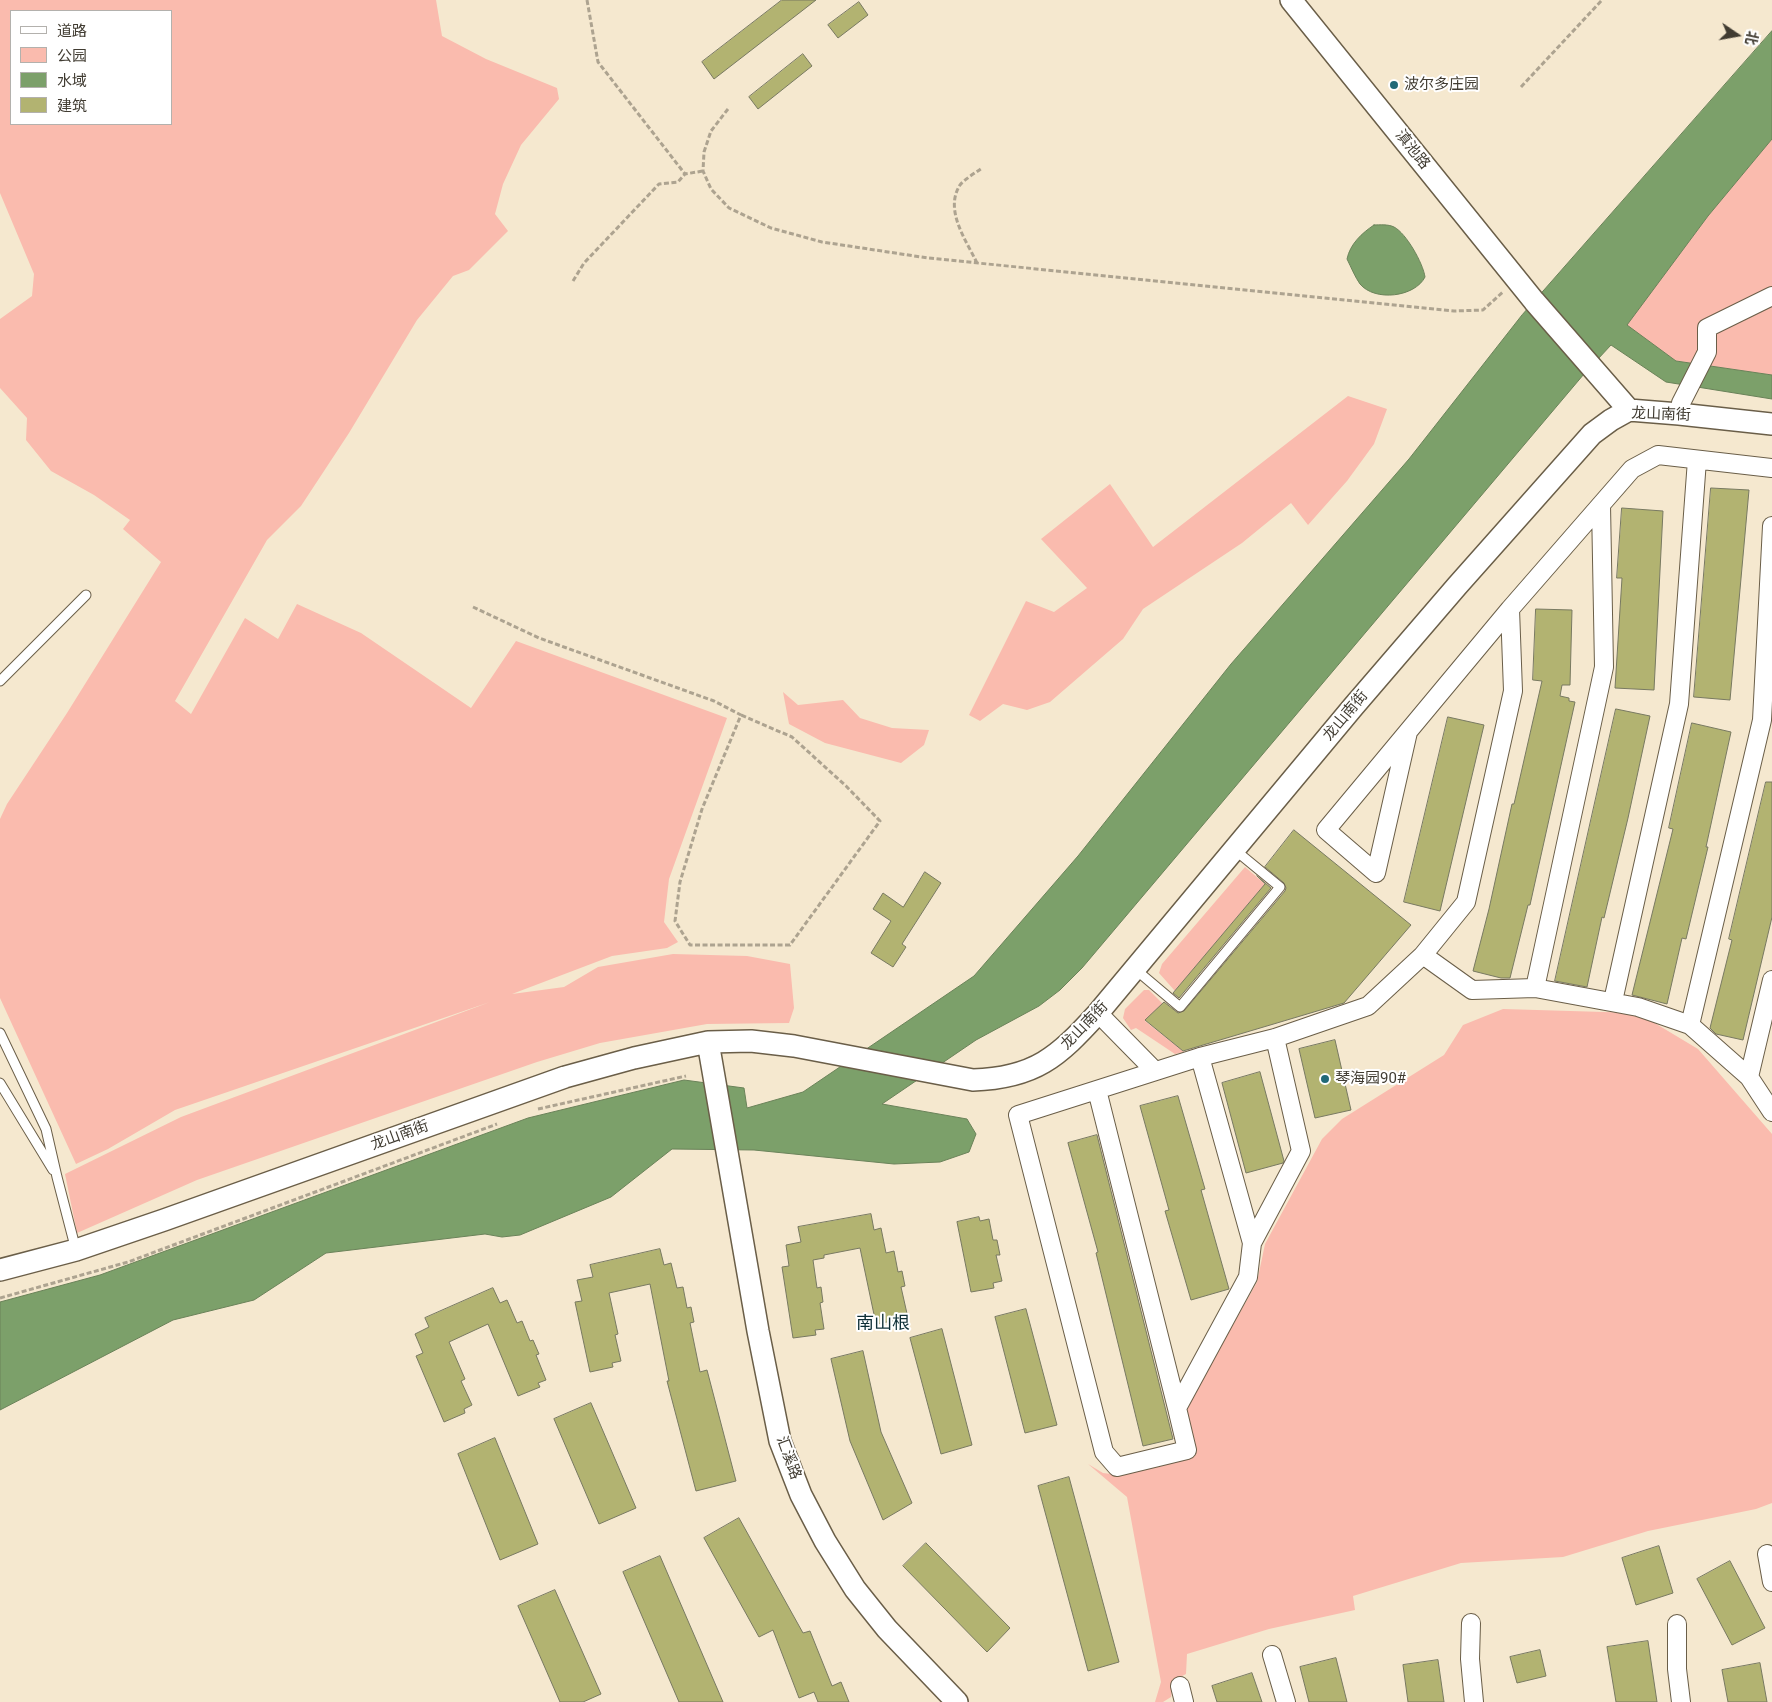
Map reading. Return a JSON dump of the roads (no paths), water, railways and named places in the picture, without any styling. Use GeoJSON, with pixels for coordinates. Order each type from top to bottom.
{"type":"FeatureCollection","features":[{"type":"Feature","properties":{"kind":"street","name":"滇池路"},"geometry":{"type":"LineString","coordinates":[[1291,0],[1534,301],[1629,410]]}},
{"type":"Feature","properties":{"kind":"street"},"geometry":{"type":"LineString","coordinates":[[1679,414],[1681,403],[1706,352],[1707,328],[1772,296]]}},
{"type":"Feature","properties":{"kind":"street","name":"龙山南街"},"geometry":{"type":"LineString","coordinates":[[0,1270],[76,1250],[174,1217],[565,1077],[634,1058],[708,1042],[751,1041],[807,1048],[966,1079],[999,1079],[1026,1072],[1068,1046],[1098,1013],[1439,607],[1592,434],[1629,410],[1772,424]]}},
{"type":"Feature","properties":{"kind":"street"},"geometry":{"type":"LineString","coordinates":[[1408,732],[1376,873],[1326,830],[1510,609],[1632,469],[1658,455],[1772,468]]}},
{"type":"Feature","properties":{"kind":"street"},"geometry":{"type":"LineString","coordinates":[[1613,1001],[1679,704],[1697,460]]}},
{"type":"Feature","properties":{"kind":"street"},"geometry":{"type":"LineString","coordinates":[[1535,988],[1604,667],[1600,505]]}},
{"type":"Feature","properties":{"kind":"street"},"geometry":{"type":"LineString","coordinates":[[1690,1026],[1762,720],[1772,526]]}},
{"type":"Feature","properties":{"kind":"street"},"geometry":{"type":"LineString","coordinates":[[1098,1090],[1187,1450],[1117,1467],[1104,1452],[1018,1115],[1200,1056],[1275,1038],[1368,1006],[1424,955],[1466,902],[1513,691],[1510,609]]}},
{"type":"Feature","properties":{"kind":"street"},"geometry":{"type":"LineString","coordinates":[[1424,955],[1472,990],[1535,988],[1638,1007],[1690,1026],[1749,1077],[1772,1112]]}},
{"type":"Feature","properties":{"kind":"street"},"geometry":{"type":"LineString","coordinates":[[1749,1077],[1772,980]]}},
{"type":"Feature","properties":{"kind":"street"},"geometry":{"type":"LineString","coordinates":[[1098,1013],[1155,1071]]}},
{"type":"Feature","properties":{"kind":"street"},"geometry":{"type":"LineString","coordinates":[[1177,1408],[1248,1277],[1252,1243],[1301,1151],[1275,1038]]}},
{"type":"Feature","properties":{"kind":"street","name":"汇溪路"},"geometry":{"type":"LineString","coordinates":[[708,1042],[758,1331],[780,1441],[801,1494],[855,1589],[887,1628],[957,1702]]}},
{"type":"Feature","properties":{"kind":"street"},"geometry":{"type":"LineString","coordinates":[[1200,1056],[1252,1243]]}},
{"type":"Feature","properties":{"kind":"street"},"geometry":{"type":"LineString","coordinates":[[1768,1554],[1772,1582]]}},
{"type":"Feature","properties":{"kind":"street"},"geometry":{"type":"LineString","coordinates":[[1471,1623],[1470,1659],[1474,1702]]}},
{"type":"Feature","properties":{"kind":"street"},"geometry":{"type":"LineString","coordinates":[[1677,1624],[1677,1669],[1681,1702]]}},
{"type":"Feature","properties":{"kind":"street"},"geometry":{"type":"LineString","coordinates":[[1272,1655],[1286,1702]]}},
{"type":"Feature","properties":{"kind":"lane"},"geometry":{"type":"LineString","coordinates":[[0,681],[86,596]]}},
{"type":"Feature","properties":{"kind":"lane"},"geometry":{"type":"LineString","coordinates":[[1135,969],[1180,1007],[1280,887],[1235,850]]}},
{"type":"Feature","properties":{"kind":"lane"},"geometry":{"type":"LineString","coordinates":[[0,1032],[46,1128],[76,1250]]}},
{"type":"Feature","properties":{"kind":"lane"},"geometry":{"type":"LineString","coordinates":[[0,1083],[57,1177]]}},
{"type":"Feature","properties":{"kind":"water"},"geometry":{"type":"Polygon","coordinates":[[[1772,31],[1772,139],[1708,216],[1627,325],[1676,361],[1772,375],[1772,399],[1666,382],[1611,345],[1584,374],[1082,968],[1060,990],[1039,1006],[976,1040],[882,1104],[967,1119],[976,1134],[969,1152],[940,1162],[894,1164],[754,1150],[672,1149],[611,1197],[520,1235],[502,1237],[485,1234],[326,1253],[254,1300],[173,1320],[0,1410],[0,1302],[100,1275],[528,1118],[684,1080],[744,1088],[747,1108],[803,1092],[974,976],[1078,856],[1231,664],[1409,459],[1522,315],[1772,31]]]}},
{"type":"Feature","properties":{"kind":"water"},"geometry":{"type":"Polygon","coordinates":[[[1374,225],[1387,225],[1399,230],[1413,249],[1425,277],[1413,289],[1404,293],[1385,295],[1367,290],[1358,281],[1347,259],[1357,239],[1374,225]]]}},
{"type":"Feature","properties":{"kind":"place","name":"波尔多庄园"},"geometry":{"type":"Point","coordinates":[1394,85]}},
{"type":"Feature","properties":{"kind":"place","name":"琴海园90#"},"geometry":{"type":"Point","coordinates":[1325,1079]}},
{"type":"Feature","properties":{"kind":"district","name":"南山根"},"geometry":{"type":"Point","coordinates":[883,1324]}}]}
